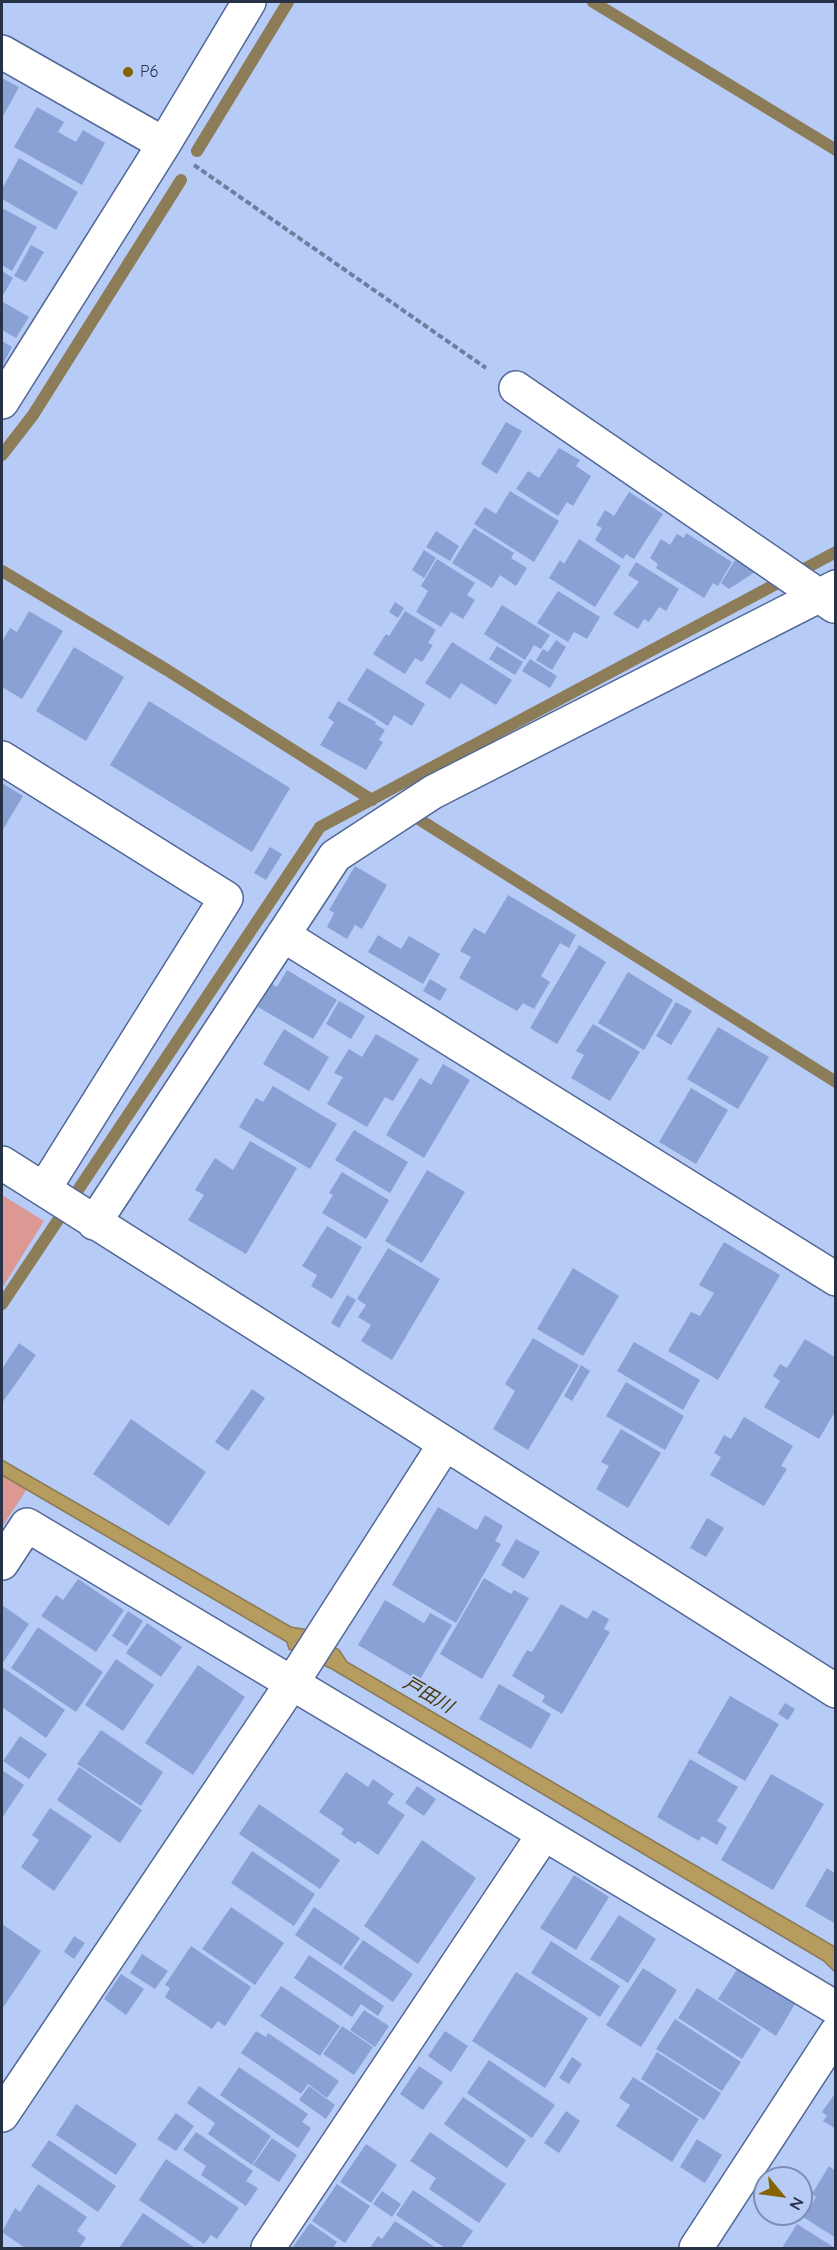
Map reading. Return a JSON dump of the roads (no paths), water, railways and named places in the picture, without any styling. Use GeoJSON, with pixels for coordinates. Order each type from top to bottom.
{"type":"FeatureCollection","features":[{"type":"Feature","properties":{"kind":"street"},"geometry":{"type":"LineString","coordinates":[[2,402],[164,144],[249,2]]}},
{"type":"Feature","properties":{"kind":"street"},"geometry":{"type":"LineString","coordinates":[[2,52],[164,144]]}},
{"type":"Feature","properties":{"kind":"street"},"geometry":{"type":"LineString","coordinates":[[516,388],[775,566],[823,593]]}},
{"type":"Feature","properties":{"kind":"street"},"geometry":{"type":"LineString","coordinates":[[94,1223],[335,856],[433,792],[823,593]]}},
{"type":"Feature","properties":{"kind":"street"},"geometry":{"type":"LineString","coordinates":[[2,758],[226,898],[44,1190]]}},
{"type":"Feature","properties":{"kind":"street"},"geometry":{"type":"LineString","coordinates":[[283,935],[836,1280]]}},
{"type":"Feature","properties":{"kind":"street"},"geometry":{"type":"LineString","coordinates":[[2,1163],[835,1690]]}},
{"type":"Feature","properties":{"kind":"street"},"geometry":{"type":"LineString","coordinates":[[2,2115],[299,1673],[445,1444]]}},
{"type":"Feature","properties":{"kind":"street"},"geometry":{"type":"LineString","coordinates":[[2,1563],[27,1525],[299,1673],[544,1834],[836,2008]]}},
{"type":"Feature","properties":{"kind":"street"},"geometry":{"type":"LineString","coordinates":[[267,2248],[544,1834]]}},
{"type":"Feature","properties":{"kind":"street"},"geometry":{"type":"LineString","coordinates":[[696,2248],[836,2033]]}},
{"type":"Feature","properties":{"kind":"waterway"},"geometry":{"type":"LineString","coordinates":[[197,151],[288,2]]}},
{"type":"Feature","properties":{"kind":"waterway"},"geometry":{"type":"LineString","coordinates":[[593,2],[836,150]]}},
{"type":"Feature","properties":{"kind":"waterway"},"geometry":{"type":"LineString","coordinates":[[2,455],[33,415],[181,180]]}},
{"type":"Feature","properties":{"kind":"waterway"},"geometry":{"type":"LineString","coordinates":[[2,1304],[320,827],[836,552]]}},
{"type":"Feature","properties":{"kind":"waterway"},"geometry":{"type":"LineString","coordinates":[[2,571],[167,670],[372,800]]}},
{"type":"Feature","properties":{"kind":"waterway"},"geometry":{"type":"LineString","coordinates":[[417,818],[836,1082]]}},
{"type":"Feature","properties":{"kind":"place","name":"P6"},"geometry":{"type":"Point","coordinates":[128,72]}},
{"type":"Feature","properties":{"kind":"water label","name":"戸田川"},"geometry":{"type":"Point","coordinates":[428,1695]}}]}
